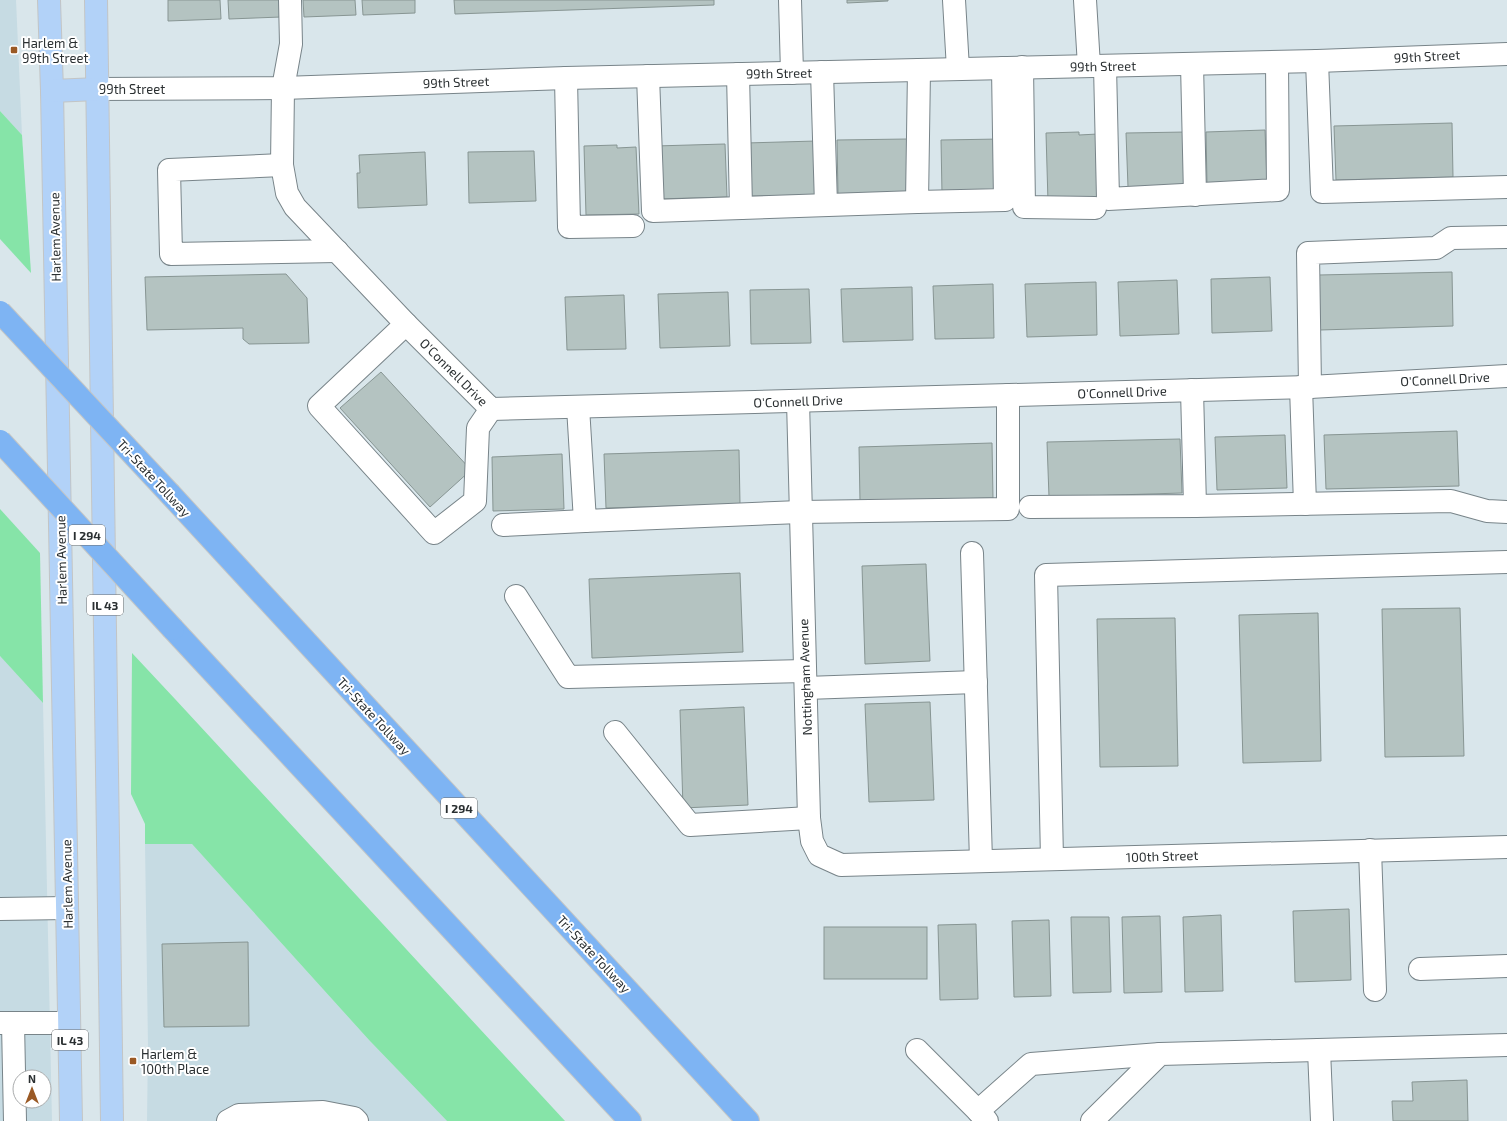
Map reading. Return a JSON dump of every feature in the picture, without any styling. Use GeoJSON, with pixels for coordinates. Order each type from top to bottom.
{"type":"FeatureCollection","features":[{"type":"Feature","properties":{"kind":"highway","name":"Tri-State Tollway"},"geometry":{"type":"LineString","coordinates":[[0,312],[170,494],[748,1121]]}},
{"type":"Feature","properties":{"kind":"highway","name":"I 294"},"geometry":{"type":"LineString","coordinates":[[0,441],[630,1121]]}},
{"type":"Feature","properties":{"kind":"main road","name":"Harlem Avenue"},"geometry":{"type":"LineString","coordinates":[[49,0],[52,91],[71,1121]]}},
{"type":"Feature","properties":{"kind":"main road","name":"IL 43"},"geometry":{"type":"LineString","coordinates":[[96,0],[112,1121]]}},
{"type":"Feature","properties":{"kind":"main road","name":"99th Street"},"geometry":{"type":"LineString","coordinates":[[52,91],[98,89]]}},
{"type":"Feature","properties":{"kind":"street","name":"O'Connell Drive"},"geometry":{"type":"LineString","coordinates":[[290,0],[292,44],[283,88],[282,165],[287,193],[295,207],[406,324],[491,409],[1305,387],[1507,376]]}},
{"type":"Feature","properties":{"kind":"street"},"geometry":{"type":"LineString","coordinates":[[790,0],[792,73]]}},
{"type":"Feature","properties":{"kind":"street"},"geometry":{"type":"LineString","coordinates":[[954,0],[958,69]]}},
{"type":"Feature","properties":{"kind":"street"},"geometry":{"type":"LineString","coordinates":[[1085,0],[1097,66],[1108,199],[1278,190],[1277,62]]}},
{"type":"Feature","properties":{"kind":"street","name":"99th Street"},"geometry":{"type":"LineString","coordinates":[[98,89],[283,88],[566,78],[1317,61],[1507,54]]}},
{"type":"Feature","properties":{"kind":"street"},"geometry":{"type":"LineString","coordinates":[[1317,61],[1322,192],[1507,187]]}},
{"type":"Feature","properties":{"kind":"street"},"geometry":{"type":"LineString","coordinates":[[1192,64],[1195,195]]}},
{"type":"Feature","properties":{"kind":"street"},"geometry":{"type":"LineString","coordinates":[[648,76],[653,211],[1005,200],[1013,68]]}},
{"type":"Feature","properties":{"kind":"street"},"geometry":{"type":"LineString","coordinates":[[1013,68],[1024,207],[1095,208]]}},
{"type":"Feature","properties":{"kind":"street"},"geometry":{"type":"LineString","coordinates":[[917,202],[919,70]]}},
{"type":"Feature","properties":{"kind":"street"},"geometry":{"type":"LineString","coordinates":[[822,72],[826,205]]}},
{"type":"Feature","properties":{"kind":"street"},"geometry":{"type":"LineString","coordinates":[[738,74],[741,208]]}},
{"type":"Feature","properties":{"kind":"street"},"geometry":{"type":"LineString","coordinates":[[566,78],[569,227],[633,226]]}},
{"type":"Feature","properties":{"kind":"street"},"geometry":{"type":"LineString","coordinates":[[282,165],[169,170],[171,254],[337,250]]}},
{"type":"Feature","properties":{"kind":"street"},"geometry":{"type":"LineString","coordinates":[[1305,504],[1305,387],[1308,253],[1436,248],[1451,238],[1507,237]]}},
{"type":"Feature","properties":{"kind":"street"},"geometry":{"type":"LineString","coordinates":[[406,324],[319,406],[434,533],[475,501],[478,428],[491,409]]}},
{"type":"Feature","properties":{"kind":"street"},"geometry":{"type":"LineString","coordinates":[[1192,390],[1195,506]]}},
{"type":"Feature","properties":{"kind":"street"},"geometry":{"type":"LineString","coordinates":[[503,525],[800,512],[1008,509],[1008,396]]}},
{"type":"Feature","properties":{"kind":"street","name":"Nottingham Avenue"},"geometry":{"type":"LineString","coordinates":[[798,401],[809,818],[812,841],[818,855]]}},
{"type":"Feature","properties":{"kind":"street"},"geometry":{"type":"LineString","coordinates":[[578,407],[585,521]]}},
{"type":"Feature","properties":{"kind":"street"},"geometry":{"type":"LineString","coordinates":[[1030,507],[1195,506],[1451,501],[1487,511],[1507,512]]}},
{"type":"Feature","properties":{"kind":"street"},"geometry":{"type":"LineString","coordinates":[[972,553],[981,862]]}},
{"type":"Feature","properties":{"kind":"street"},"geometry":{"type":"LineString","coordinates":[[1052,859],[1046,575],[1507,562]]}},
{"type":"Feature","properties":{"kind":"street"},"geometry":{"type":"LineString","coordinates":[[516,596],[568,677],[976,682]]}},
{"type":"Feature","properties":{"kind":"street"},"geometry":{"type":"LineString","coordinates":[[615,732],[690,826],[809,818]]}},
{"type":"Feature","properties":{"kind":"street","name":"100th Street"},"geometry":{"type":"LineString","coordinates":[[818,855],[841,865],[1507,847]]}},
{"type":"Feature","properties":{"kind":"street"},"geometry":{"type":"LineString","coordinates":[[1370,850],[1375,990]]}},
{"type":"Feature","properties":{"kind":"street"},"geometry":{"type":"LineString","coordinates":[[0,909],[67,908]]}},
{"type":"Feature","properties":{"kind":"street"},"geometry":{"type":"LineString","coordinates":[[1420,969],[1507,966]]}},
{"type":"Feature","properties":{"kind":"street"},"geometry":{"type":"LineString","coordinates":[[15,1121],[7,1023],[69,1023]]}},
{"type":"Feature","properties":{"kind":"street"},"geometry":{"type":"LineString","coordinates":[[917,1050],[983,1116],[1030,1064],[1160,1054],[1507,1045]]}},
{"type":"Feature","properties":{"kind":"street"},"geometry":{"type":"LineString","coordinates":[[1319,1050],[1322,1121]]}},
{"type":"Feature","properties":{"kind":"street"},"geometry":{"type":"LineString","coordinates":[[1092,1121],[1160,1054]]}},
{"type":"Feature","properties":{"kind":"street"},"geometry":{"type":"LineString","coordinates":[[228,1121],[239,1115],[323,1112],[354,1118],[357,1121]]}},
{"type":"Feature","properties":{"kind":"shaded area"},"geometry":{"type":"Polygon","coordinates":[[[0,0],[16,0],[22,135],[0,111],[0,0]]]}},
{"type":"Feature","properties":{"kind":"shaded area"},"geometry":{"type":"Polygon","coordinates":[[[0,656],[43,703],[51,1069],[12,1069],[12,1109],[52,1109],[52,1121],[0,1121],[0,656]]]}},
{"type":"Feature","properties":{"kind":"shaded area"},"geometry":{"type":"Polygon","coordinates":[[[145,844],[192,844],[369,1040],[447,1121],[147,1121],[148,1046],[145,844]]]}},
{"type":"Feature","properties":{"kind":"green space"},"geometry":{"type":"Polygon","coordinates":[[[0,111],[22,135],[31,273],[0,239],[0,111]]]}},
{"type":"Feature","properties":{"kind":"green space"},"geometry":{"type":"Polygon","coordinates":[[[0,509],[40,553],[43,703],[0,656],[0,509]]]}},
{"type":"Feature","properties":{"kind":"green space"},"geometry":{"type":"Polygon","coordinates":[[[132,653],[565,1121],[447,1121],[369,1040],[192,844],[145,844],[145,824],[131,794],[132,653]]]}},
{"type":"Feature","properties":{"kind":"building"},"geometry":{"type":"Polygon","coordinates":[[[168,0],[220,0],[221,19],[168,21],[168,0]]]}},
{"type":"Feature","properties":{"kind":"building"},"geometry":{"type":"Polygon","coordinates":[[[228,0],[280,0],[281,17],[229,19],[228,0]]]}},
{"type":"Feature","properties":{"kind":"building"},"geometry":{"type":"Polygon","coordinates":[[[303,0],[355,0],[356,15],[304,17],[303,0]]]}},
{"type":"Feature","properties":{"kind":"building"},"geometry":{"type":"Polygon","coordinates":[[[362,0],[415,0],[415,13],[363,15],[362,0]]]}},
{"type":"Feature","properties":{"kind":"building"},"geometry":{"type":"Polygon","coordinates":[[[454,0],[714,0],[714,5],[455,14],[454,0]]]}},
{"type":"Feature","properties":{"kind":"building"},"geometry":{"type":"Polygon","coordinates":[[[847,0],[888,0],[888,1],[847,3],[847,0]]]}},
{"type":"Feature","properties":{"kind":"building"},"geometry":{"type":"Polygon","coordinates":[[[1452,123],[1453,177],[1336,180],[1334,126],[1452,123]]]}},
{"type":"Feature","properties":{"kind":"building"},"geometry":{"type":"Polygon","coordinates":[[[1265,130],[1267,183],[1207,185],[1206,132],[1265,130]]]}},
{"type":"Feature","properties":{"kind":"building"},"geometry":{"type":"Polygon","coordinates":[[[1079,132],[1079,135],[1098,134],[1101,201],[1048,202],[1046,133],[1079,132]]]}},
{"type":"Feature","properties":{"kind":"building"},"geometry":{"type":"Polygon","coordinates":[[[1186,132],[1187,185],[1128,187],[1126,133],[1186,132]]]}},
{"type":"Feature","properties":{"kind":"building"},"geometry":{"type":"Polygon","coordinates":[[[907,139],[909,192],[838,194],[837,140],[907,139]]]}},
{"type":"Feature","properties":{"kind":"building"},"geometry":{"type":"Polygon","coordinates":[[[1000,139],[1002,192],[942,194],[941,140],[1000,139]]]}},
{"type":"Feature","properties":{"kind":"building"},"geometry":{"type":"Polygon","coordinates":[[[816,141],[817,195],[747,196],[746,143],[816,141]]]}},
{"type":"Feature","properties":{"kind":"building"},"geometry":{"type":"Polygon","coordinates":[[[725,144],[727,197],[656,199],[655,146],[725,144]]]}},
{"type":"Feature","properties":{"kind":"building"},"geometry":{"type":"Polygon","coordinates":[[[617,145],[617,148],[636,147],[639,214],[586,215],[584,146],[617,145]]]}},
{"type":"Feature","properties":{"kind":"building"},"geometry":{"type":"Polygon","coordinates":[[[534,151],[536,201],[469,203],[468,152],[534,151]]]}},
{"type":"Feature","properties":{"kind":"building"},"geometry":{"type":"Polygon","coordinates":[[[425,152],[427,205],[358,208],[357,173],[360,173],[359,155],[425,152]]]}},
{"type":"Feature","properties":{"kind":"building"},"geometry":{"type":"Polygon","coordinates":[[[1452,272],[1453,326],[1320,330],[1319,275],[1452,272]]]}},
{"type":"Feature","properties":{"kind":"building"},"geometry":{"type":"Polygon","coordinates":[[[286,274],[307,298],[309,343],[249,344],[243,339],[243,328],[147,330],[145,277],[286,274]]]}},
{"type":"Feature","properties":{"kind":"building"},"geometry":{"type":"Polygon","coordinates":[[[1270,277],[1272,331],[1212,333],[1211,279],[1270,277]]]}},
{"type":"Feature","properties":{"kind":"building"},"geometry":{"type":"Polygon","coordinates":[[[1177,280],[1179,334],[1120,336],[1118,282],[1177,280]]]}},
{"type":"Feature","properties":{"kind":"building"},"geometry":{"type":"Polygon","coordinates":[[[1096,282],[1097,335],[1027,337],[1025,284],[1096,282]]]}},
{"type":"Feature","properties":{"kind":"building"},"geometry":{"type":"Polygon","coordinates":[[[993,284],[994,338],[935,339],[933,286],[993,284]]]}},
{"type":"Feature","properties":{"kind":"building"},"geometry":{"type":"Polygon","coordinates":[[[912,287],[913,340],[843,342],[841,289],[912,287]]]}},
{"type":"Feature","properties":{"kind":"building"},"geometry":{"type":"Polygon","coordinates":[[[809,289],[811,343],[751,344],[750,290],[809,289]]]}},
{"type":"Feature","properties":{"kind":"building"},"geometry":{"type":"Polygon","coordinates":[[[728,292],[730,346],[660,348],[658,294],[728,292]]]}},
{"type":"Feature","properties":{"kind":"building"},"geometry":{"type":"Polygon","coordinates":[[[624,295],[626,349],[567,350],[565,297],[624,295]]]}},
{"type":"Feature","properties":{"kind":"building"},"geometry":{"type":"Polygon","coordinates":[[[381,372],[471,470],[430,507],[340,408],[381,372]]]}},
{"type":"Feature","properties":{"kind":"building"},"geometry":{"type":"Polygon","coordinates":[[[1457,431],[1459,486],[1326,489],[1324,435],[1457,431]]]}},
{"type":"Feature","properties":{"kind":"building"},"geometry":{"type":"Polygon","coordinates":[[[1285,435],[1287,488],[1217,490],[1215,437],[1285,435]]]}},
{"type":"Feature","properties":{"kind":"building"},"geometry":{"type":"Polygon","coordinates":[[[1180,439],[1182,493],[1049,497],[1047,442],[1180,439]]]}},
{"type":"Feature","properties":{"kind":"building"},"geometry":{"type":"Polygon","coordinates":[[[992,443],[993,498],[860,501],[859,447],[992,443]]]}},
{"type":"Feature","properties":{"kind":"building"},"geometry":{"type":"Polygon","coordinates":[[[739,450],[740,504],[606,508],[604,454],[739,450]]]}},
{"type":"Feature","properties":{"kind":"building"},"geometry":{"type":"Polygon","coordinates":[[[562,454],[564,509],[493,511],[492,457],[562,454]]]}},
{"type":"Feature","properties":{"kind":"building"},"geometry":{"type":"Polygon","coordinates":[[[926,564],[930,661],[865,664],[862,566],[926,564]]]}},
{"type":"Feature","properties":{"kind":"building"},"geometry":{"type":"Polygon","coordinates":[[[740,573],[743,652],[592,658],[589,579],[740,573]]]}},
{"type":"Feature","properties":{"kind":"building"},"geometry":{"type":"Polygon","coordinates":[[[1460,608],[1464,756],[1385,757],[1382,609],[1460,608]]]}},
{"type":"Feature","properties":{"kind":"building"},"geometry":{"type":"Polygon","coordinates":[[[1318,613],[1321,761],[1243,763],[1239,615],[1318,613]]]}},
{"type":"Feature","properties":{"kind":"building"},"geometry":{"type":"Polygon","coordinates":[[[1175,618],[1178,766],[1100,767],[1097,619],[1175,618]]]}},
{"type":"Feature","properties":{"kind":"building"},"geometry":{"type":"Polygon","coordinates":[[[930,702],[934,800],[869,802],[865,704],[930,702]]]}},
{"type":"Feature","properties":{"kind":"building"},"geometry":{"type":"Polygon","coordinates":[[[744,707],[748,805],[683,808],[680,710],[744,707]]]}},
{"type":"Feature","properties":{"kind":"building"},"geometry":{"type":"Polygon","coordinates":[[[1349,909],[1351,980],[1295,982],[1293,911],[1349,909]]]}},
{"type":"Feature","properties":{"kind":"building"},"geometry":{"type":"Polygon","coordinates":[[[1221,915],[1223,991],[1185,992],[1183,917],[1221,915]]]}},
{"type":"Feature","properties":{"kind":"building"},"geometry":{"type":"Polygon","coordinates":[[[1160,916],[1162,992],[1124,993],[1122,917],[1160,916]]]}},
{"type":"Feature","properties":{"kind":"building"},"geometry":{"type":"Polygon","coordinates":[[[1071,917],[1109,917],[1111,992],[1073,993],[1071,917]]]}},
{"type":"Feature","properties":{"kind":"building"},"geometry":{"type":"Polygon","coordinates":[[[1049,920],[1051,996],[1014,997],[1012,921],[1049,920]]]}},
{"type":"Feature","properties":{"kind":"building"},"geometry":{"type":"Polygon","coordinates":[[[976,924],[978,999],[940,1000],[938,925],[976,924]]]}},
{"type":"Feature","properties":{"kind":"building"},"geometry":{"type":"Polygon","coordinates":[[[824,927],[927,927],[927,979],[824,979],[824,927]]]}},
{"type":"Feature","properties":{"kind":"building"},"geometry":{"type":"Polygon","coordinates":[[[248,942],[249,1026],[164,1027],[162,944],[248,942]]]}},
{"type":"Feature","properties":{"kind":"building"},"geometry":{"type":"Polygon","coordinates":[[[1467,1080],[1468,1121],[1393,1121],[1392,1101],[1413,1101],[1412,1082],[1467,1080]]]}},
{"type":"Feature","properties":{"kind":"place","name":"Harlem & 99th Street"},"geometry":{"type":"Point","coordinates":[14,50]}},
{"type":"Feature","properties":{"kind":"place","name":"Harlem & 100th Place"},"geometry":{"type":"Point","coordinates":[133,1061]}}]}
